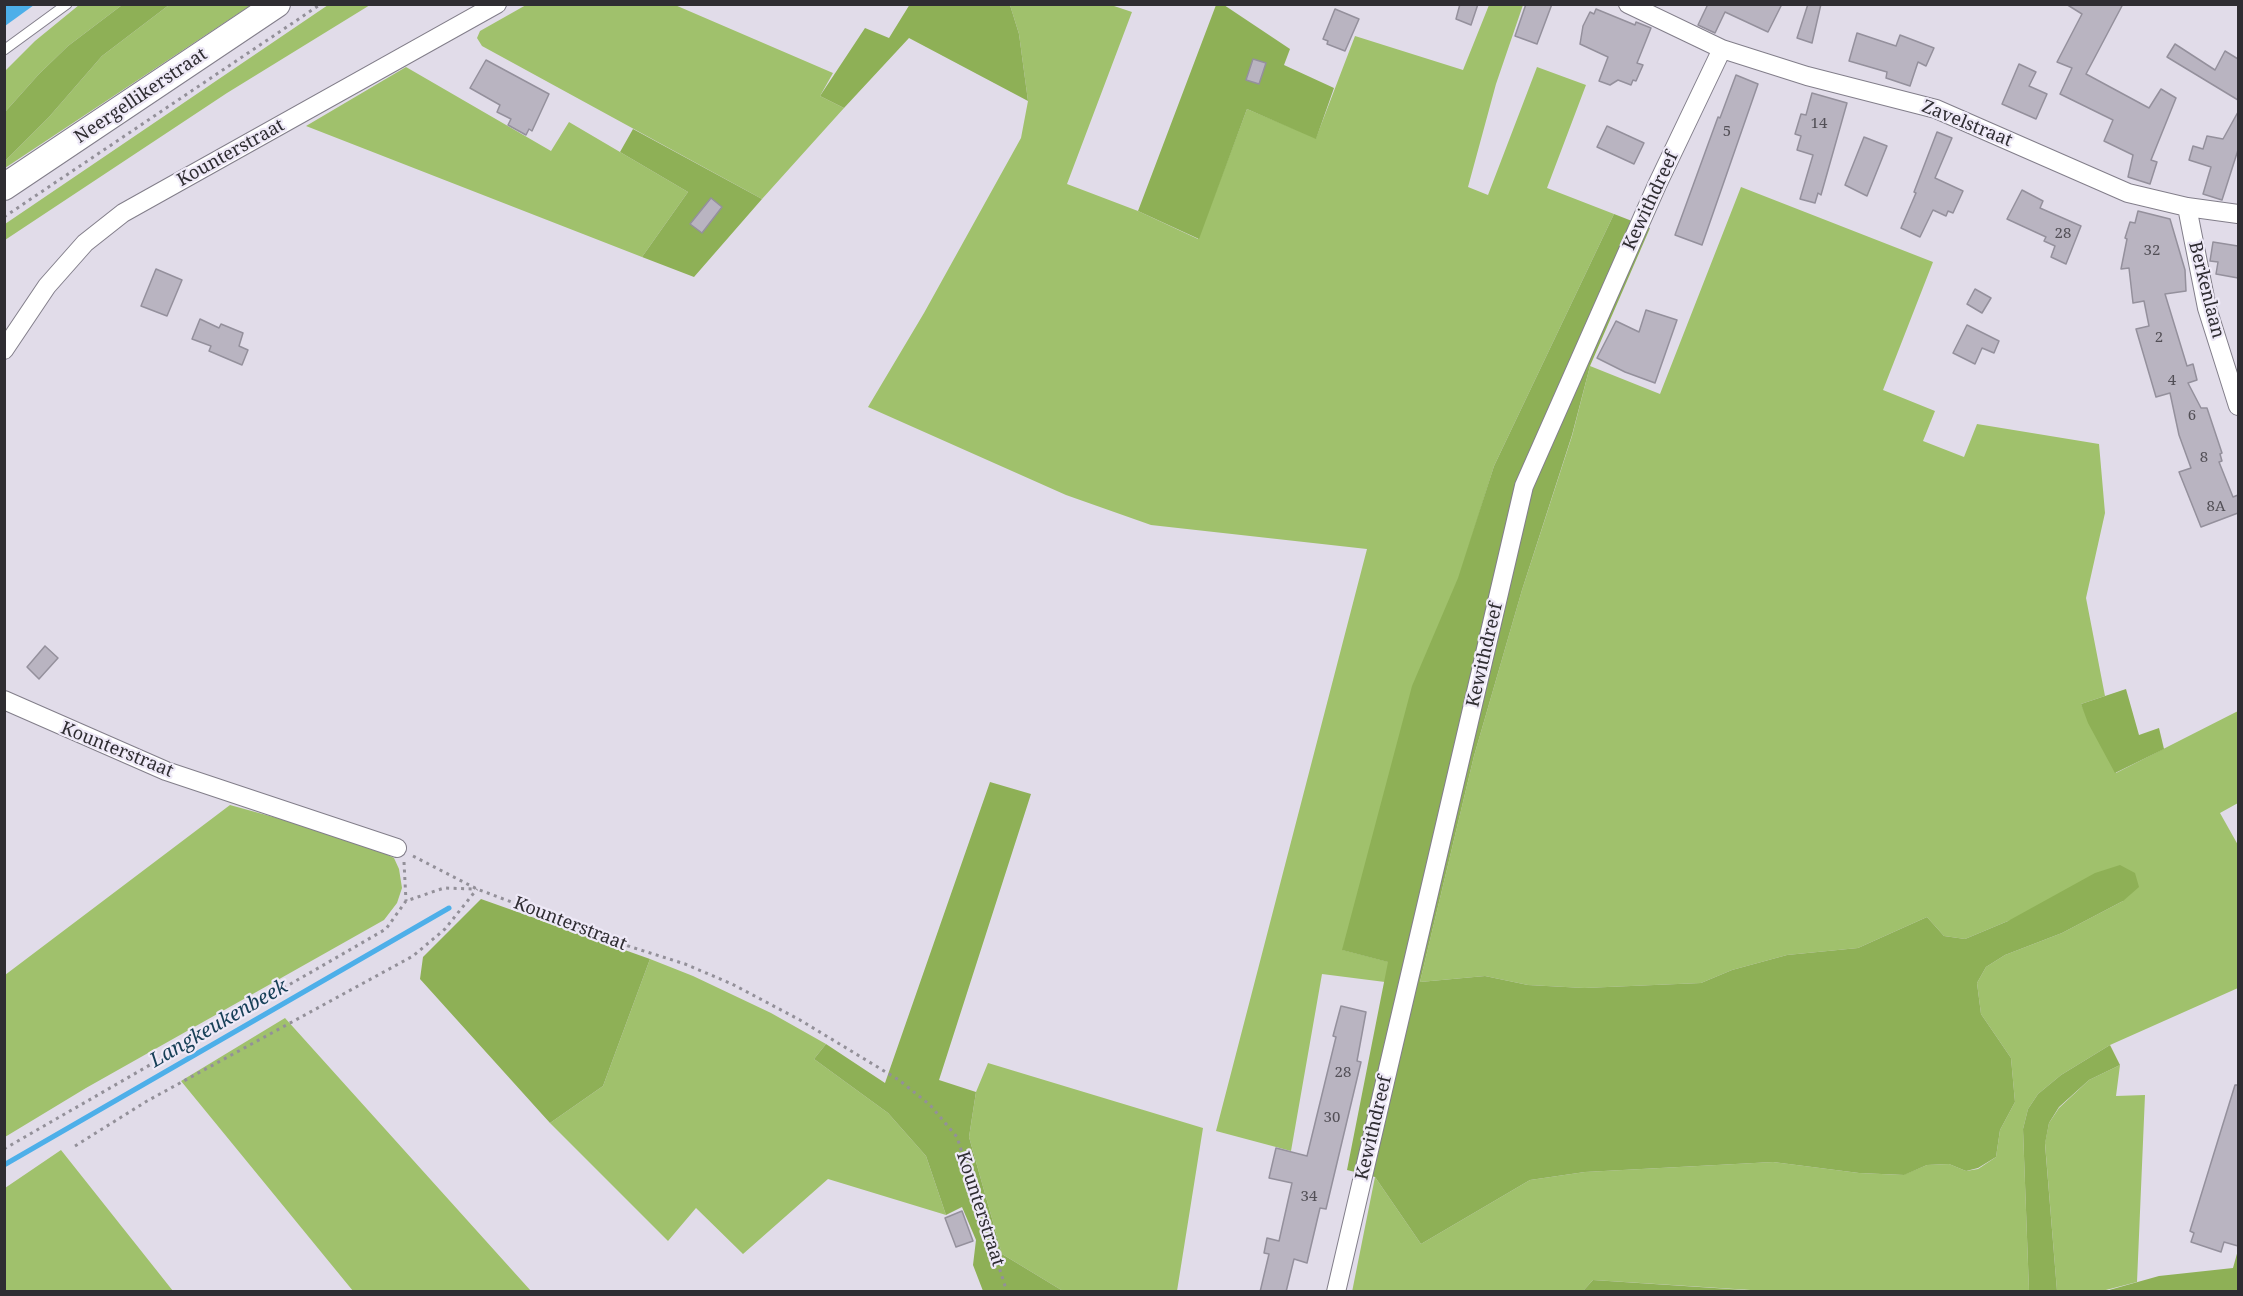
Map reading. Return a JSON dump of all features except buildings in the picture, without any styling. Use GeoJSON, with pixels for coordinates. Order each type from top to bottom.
{"type":"FeatureCollection","features":[{"type":"Feature","properties":{"kind":"street","name":"Neergellikerstraat"},"geometry":{"type":"LineString","coordinates":[[4,187],[277,4]]}},
{"type":"Feature","properties":{"kind":"street","name":"Kounterstraat"},"geometry":{"type":"LineString","coordinates":[[4,350],[47,286],[85,243],[123,213],[497,4]]}},
{"type":"Feature","properties":{"kind":"street","name":"Zavelstraat"},"geometry":{"type":"LineString","coordinates":[[1628,4],[1722,49],[1807,76],[1936,109],[2127,193],[2187,207],[2238,214]]}},
{"type":"Feature","properties":{"kind":"street","name":"Kewithdreef"},"geometry":{"type":"LineString","coordinates":[[1336,1292],[1524,486],[1658,185],[1722,49]]}},
{"type":"Feature","properties":{"kind":"street","name":"Berkenlaan"},"geometry":{"type":"LineString","coordinates":[[2187,207],[2207,308],[2238,406]]}},
{"type":"Feature","properties":{"kind":"street","name":"Kounterstraat"},"geometry":{"type":"LineString","coordinates":[[4,700],[166,771],[397,848]]}},
{"type":"Feature","properties":{"kind":"lane"},"geometry":{"type":"LineString","coordinates":[[4,50],[67,4]]}},
{"type":"Feature","properties":{"kind":"path"},"geometry":{"type":"LineString","coordinates":[[4,217],[321,4]]}},
{"type":"Feature","properties":{"kind":"path"},"geometry":{"type":"LineString","coordinates":[[4,1149],[386,929],[406,901],[406,865],[397,848]]}},
{"type":"Feature","properties":{"kind":"path","name":"Kounterstraat"},"geometry":{"type":"LineString","coordinates":[[397,848],[477,889],[631,947],[685,964],[732,984],[800,1020],[899,1080],[930,1105],[957,1137],[1007,1292]]}},
{"type":"Feature","properties":{"kind":"path"},"geometry":{"type":"LineString","coordinates":[[406,901],[444,888],[477,889]]}},
{"type":"Feature","properties":{"kind":"path"},"geometry":{"type":"LineString","coordinates":[[75,1146],[147,1101],[412,956],[445,929],[477,889]]}},
{"type":"Feature","properties":{"kind":"green space"},"geometry":{"type":"Polygon","coordinates":[[[910,4],[1010,5],[1019,34],[1028,101],[909,38],[844,108],[820,96],[865,28],[889,38],[910,4]]]}},
{"type":"Feature","properties":{"kind":"green space"},"geometry":{"type":"Polygon","coordinates":[[[79,5],[122,5],[68,46],[5,112],[5,71],[35,41],[79,5]]]}},
{"type":"Feature","properties":{"kind":"green space"},"geometry":{"type":"Polygon","coordinates":[[[122,5],[169,5],[102,56],[49,117],[5,161],[5,112],[68,46],[122,5]]]}},
{"type":"Feature","properties":{"kind":"green space"},"geometry":{"type":"Polygon","coordinates":[[[169,5],[251,5],[5,168],[5,161],[49,117],[102,56],[169,5]]]}},
{"type":"Feature","properties":{"kind":"green space"},"geometry":{"type":"Polygon","coordinates":[[[328,5],[370,5],[227,93],[5,240],[5,224],[328,5]]]}},
{"type":"Feature","properties":{"kind":"green space"},"geometry":{"type":"Polygon","coordinates":[[[526,5],[675,5],[833,73],[820,96],[844,108],[762,199],[482,46],[477,38],[480,31],[526,5]]]}},
{"type":"Feature","properties":{"kind":"green space"},"geometry":{"type":"Polygon","coordinates":[[[1010,5],[1111,5],[1132,12],[1067,184],[1138,211],[1198,239],[1247,109],[1316,138],[1355,36],[1463,70],[1489,5],[1523,5],[1496,84],[1468,187],[1488,195],[1537,67],[1586,85],[1547,188],[1614,214],[1494,466],[1343,950],[1389,962],[1385,982],[1322,974],[1291,1151],[1216,1131],[1367,549],[1151,525],[1066,495],[868,407],[924,313],[1021,138],[1028,101],[1019,34],[1010,5]]]}},
{"type":"Feature","properties":{"kind":"green space"},"geometry":{"type":"Polygon","coordinates":[[[1216,5],[1224,5],[1290,49],[1284,65],[1334,88],[1316,139],[1247,109],[1199,239],[1138,211],[1216,5]]]}},
{"type":"Feature","properties":{"kind":"green space"},"geometry":{"type":"Polygon","coordinates":[[[406,67],[551,151],[569,122],[688,192],[642,257],[306,126],[406,67]]]}},
{"type":"Feature","properties":{"kind":"green space"},"geometry":{"type":"Polygon","coordinates":[[[633,129],[762,199],[694,277],[642,257],[688,192],[620,152],[633,129]]]}},
{"type":"Feature","properties":{"kind":"green space"},"geometry":{"type":"Polygon","coordinates":[[[1741,187],[1933,262],[1883,390],[1935,411],[1923,441],[1964,457],[1977,424],[2099,444],[2105,513],[2086,598],[2105,696],[2081,704],[2116,773],[2238,711],[2238,803],[2220,813],[2238,845],[2238,988],[2110,1045],[2061,1075],[2038,1094],[2028,1109],[2023,1129],[2029,1291],[1782,1292],[1593,1280],[1583,1291],[1352,1292],[1375,1177],[1421,1244],[1530,1180],[1585,1172],[1773,1162],[1859,1173],[1903,1175],[1927,1165],[1949,1164],[1966,1171],[1978,1169],[1996,1157],[2000,1130],[2015,1102],[2011,1058],[1981,1014],[1977,983],[1986,967],[2005,955],[2062,933],[2123,901],[2008,921],[1965,939],[1944,936],[1927,917],[1858,948],[1787,955],[1732,970],[1701,983],[1584,988],[1528,985],[1485,976],[1420,982],[1474,756],[1522,590],[1572,436],[1590,366],[1660,394],[1741,187]]]}},
{"type":"Feature","properties":{"kind":"green space"},"geometry":{"type":"Polygon","coordinates":[[[1614,214],[1650,228],[1590,366],[1572,435],[1522,590],[1474,756],[1420,982],[1485,976],[1528,985],[1584,988],[1701,983],[1732,970],[1787,955],[1858,948],[1927,917],[1944,936],[1965,939],[2008,921],[2095,873],[2120,865],[2135,873],[2139,887],[2123,901],[2062,933],[2005,955],[1986,967],[1977,983],[1981,1014],[2011,1058],[2015,1102],[2000,1130],[1996,1157],[1978,1168],[1966,1171],[1949,1164],[1927,1165],[1904,1175],[1859,1173],[1773,1162],[1585,1172],[1530,1180],[1421,1244],[1375,1177],[1347,1170],[1388,962],[1342,950],[1412,686],[1458,578],[1494,466],[1614,214]]]}},
{"type":"Feature","properties":{"kind":"green space"},"geometry":{"type":"Polygon","coordinates":[[[2126,689],[2139,735],[2159,728],[2164,749],[2115,773],[2088,723],[2081,704],[2126,689]]]}},
{"type":"Feature","properties":{"kind":"green space"},"geometry":{"type":"Polygon","coordinates":[[[990,782],[1031,794],[939,1080],[976,1092],[969,1137],[1002,1254],[1063,1291],[983,1291],[973,1265],[976,1240],[962,1207],[946,1215],[926,1156],[888,1113],[814,1059],[826,1044],[885,1083],[990,782]]]}},
{"type":"Feature","properties":{"kind":"green space"},"geometry":{"type":"Polygon","coordinates":[[[230,805],[360,841],[394,858],[399,869],[402,888],[397,903],[384,920],[86,1088],[5,1137],[5,975],[230,805]]]}},
{"type":"Feature","properties":{"kind":"green space"},"geometry":{"type":"Polygon","coordinates":[[[481,899],[650,959],[603,1086],[550,1123],[420,979],[423,957],[481,899]]]}},
{"type":"Feature","properties":{"kind":"green space"},"geometry":{"type":"Polygon","coordinates":[[[650,959],[693,976],[771,1013],[826,1044],[814,1059],[888,1113],[926,1156],[946,1215],[828,1179],[743,1254],[696,1208],[668,1241],[550,1123],[603,1086],[650,959]]]}},
{"type":"Feature","properties":{"kind":"green space"},"geometry":{"type":"Polygon","coordinates":[[[285,1018],[531,1291],[353,1291],[181,1081],[285,1018]]]}},
{"type":"Feature","properties":{"kind":"green space"},"geometry":{"type":"Polygon","coordinates":[[[2110,1045],[2120,1065],[2089,1080],[2059,1107],[2049,1123],[2045,1144],[2057,1291],[2029,1291],[2023,1129],[2028,1109],[2038,1094],[2061,1075],[2110,1045]]]}},
{"type":"Feature","properties":{"kind":"green space"},"geometry":{"type":"Polygon","coordinates":[[[988,1063],[1203,1128],[1177,1291],[1063,1291],[1002,1254],[969,1137],[976,1092],[988,1063]]]}},
{"type":"Feature","properties":{"kind":"green space"},"geometry":{"type":"Polygon","coordinates":[[[2120,1065],[2116,1096],[2145,1095],[2137,1282],[2102,1291],[2057,1291],[2045,1143],[2049,1123],[2059,1108],[2089,1080],[2120,1065]]]}},
{"type":"Feature","properties":{"kind":"green space"},"geometry":{"type":"Polygon","coordinates":[[[61,1150],[173,1291],[5,1291],[5,1188],[61,1150]]]}},
{"type":"Feature","properties":{"kind":"green space"},"geometry":{"type":"Polygon","coordinates":[[[2238,1250],[2238,1291],[2102,1292],[2159,1276],[2233,1268],[2238,1250]]]}},
{"type":"Feature","properties":{"kind":"green space"},"geometry":{"type":"Polygon","coordinates":[[[1593,1280],[1760,1291],[1583,1291],[1593,1280]]]}},
{"type":"Feature","properties":{"kind":"water"},"geometry":{"type":"Polygon","coordinates":[[[5,4],[34,4],[34,5],[5,26],[5,4]]]}},
{"type":"Feature","properties":{"kind":"waterway","name":"Langkeukenbeek"},"geometry":{"type":"LineString","coordinates":[[4,1165],[449,908]]}}]}
